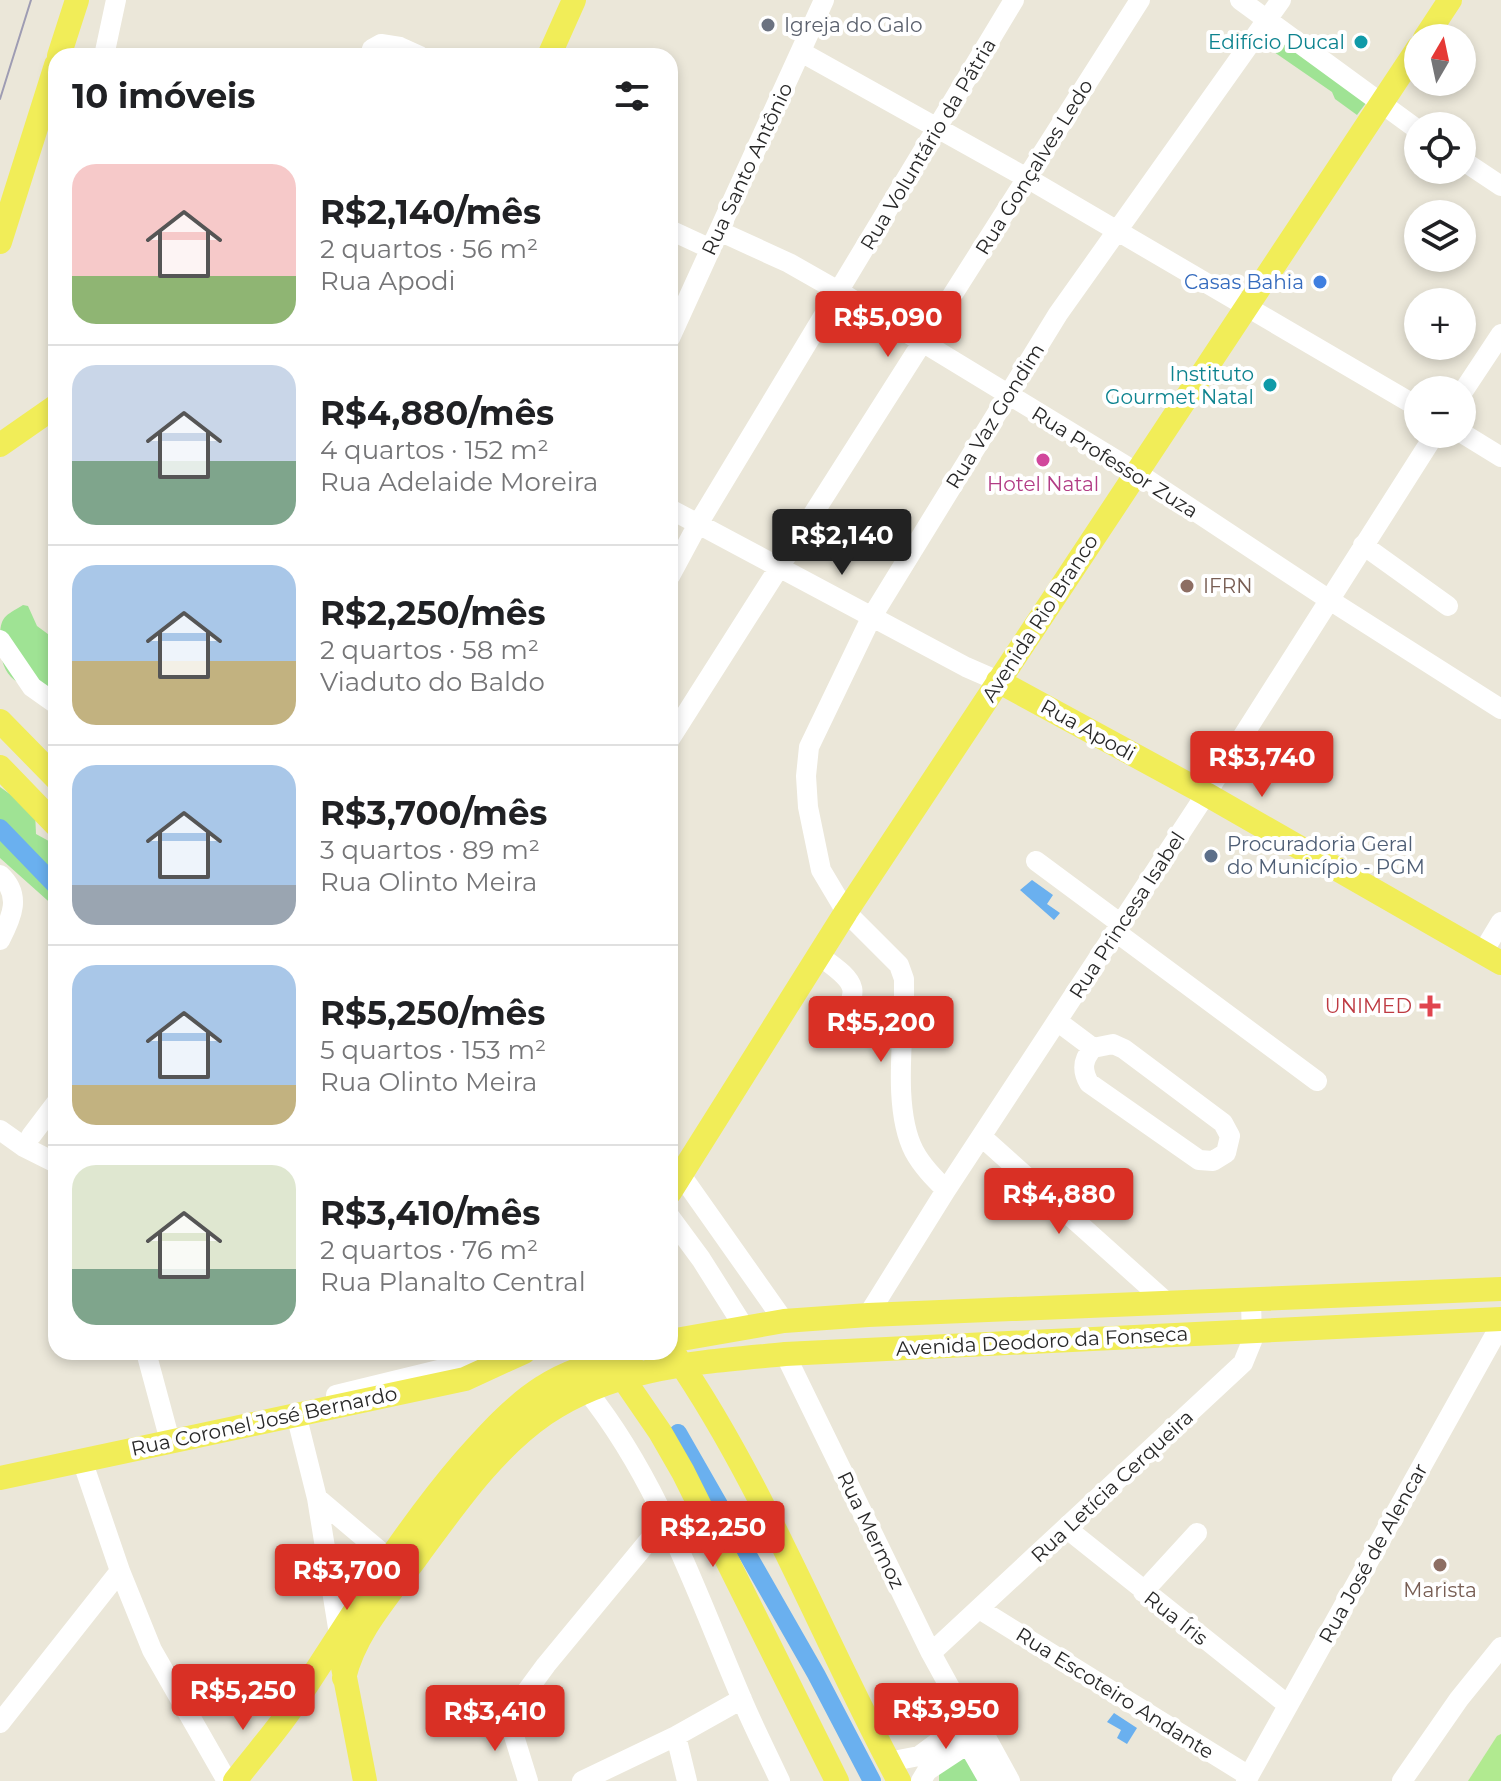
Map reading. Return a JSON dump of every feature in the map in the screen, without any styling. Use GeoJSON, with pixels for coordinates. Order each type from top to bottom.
{"type":"FeatureCollection","features":[{"type":"Feature","properties":{"kind":"main road"},"geometry":{"type":"LineString","coordinates":[[62,48],[77,0]]}},
{"type":"Feature","properties":{"kind":"main road"},"geometry":{"type":"LineString","coordinates":[[553,48],[574,0]]}},
{"type":"Feature","properties":{"kind":"main road"},"geometry":{"type":"LineString","coordinates":[[1434,24],[1450,0]]}},
{"type":"Feature","properties":{"kind":"main road","name":"Avenida Rio Branco"},"geometry":{"type":"LineString","coordinates":[[678,1179],[846,912],[1404,69]]}},
{"type":"Feature","properties":{"kind":"main road"},"geometry":{"type":"LineString","coordinates":[[0,242],[48,90]]}},
{"type":"Feature","properties":{"kind":"main road"},"geometry":{"type":"LineString","coordinates":[[0,445],[48,412]]}},
{"type":"Feature","properties":{"kind":"main road","name":"Rua Apodi"},"geometry":{"type":"LineString","coordinates":[[998,681],[1206,794],[1492,958]]}},
{"type":"Feature","properties":{"kind":"main road"},"geometry":{"type":"LineString","coordinates":[[0,721],[48,769]]}},
{"type":"Feature","properties":{"kind":"main road"},"geometry":{"type":"LineString","coordinates":[[0,767],[48,817]]}},
{"type":"Feature","properties":{"kind":"main road","name":"Avenida Deodoro da Fonseca"},"geometry":{"type":"LineString","coordinates":[[678,1339],[784,1321],[868,1315],[1501,1289]]}},
{"type":"Feature","properties":{"kind":"main road"},"geometry":{"type":"LineString","coordinates":[[1399,1324],[1391,1318],[1388,1310],[1390,1303],[1403,1293]]}},
{"type":"Feature","properties":{"kind":"main road"},"geometry":{"type":"LineString","coordinates":[[1078,1306],[1081,1338]]}},
{"type":"Feature","properties":{"kind":"main road","name":"Avenida Deodoro da Fonseca"},"geometry":{"type":"LineString","coordinates":[[582,1380],[636,1375],[693,1363],[785,1354],[1081,1338],[1501,1322]]}},
{"type":"Feature","properties":{"kind":"main road"},"geometry":{"type":"LineString","coordinates":[[678,1359],[703,1395],[738,1456],[894,1771]]}},
{"type":"Feature","properties":{"kind":"main road","name":"Rua Coronel José Bernardo"},"geometry":{"type":"LineString","coordinates":[[0,1478],[169,1438],[465,1379],[507,1360]]}},
{"type":"Feature","properties":{"kind":"main road"},"geometry":{"type":"LineString","coordinates":[[609,1360],[636,1396],[683,1472],[837,1781]]}},
{"type":"Feature","properties":{"kind":"main road"},"geometry":{"type":"LineString","coordinates":[[344,1678],[355,1645],[445,1483],[512,1410],[544,1386],[582,1380],[619,1360]]}},
{"type":"Feature","properties":{"kind":"main road"},"geometry":{"type":"LineString","coordinates":[[235,1781],[289,1712],[339,1634],[397,1566]]}},
{"type":"Feature","properties":{"kind":"main road"},"geometry":{"type":"LineString","coordinates":[[339,1634],[344,1678],[365,1781]]}},
{"type":"Feature","properties":{"kind":"street"},"geometry":{"type":"LineString","coordinates":[[106,48],[116,0]]}},
{"type":"Feature","properties":{"kind":"street","name":"Rua Santo Antônio"},"geometry":{"type":"LineString","coordinates":[[678,321],[824,0]]}},
{"type":"Feature","properties":{"kind":"street","name":"Rua Voluntário da Pátria"},"geometry":{"type":"LineString","coordinates":[[678,561],[1014,0]]}},
{"type":"Feature","properties":{"kind":"street","name":"Rua Gonçalves Ledo"},"geometry":{"type":"LineString","coordinates":[[678,726],[1140,0]]}},
{"type":"Feature","properties":{"kind":"street"},"geometry":{"type":"LineString","coordinates":[[1240,0],[1404,120]]}},
{"type":"Feature","properties":{"kind":"street","name":"Rua Vaz Gondim"},"geometry":{"type":"LineString","coordinates":[[946,1190],[922,1165],[907,1135],[902,1094],[904,979],[899,965],[846,912],[821,870],[808,807],[806,776],[809,747],[871,618],[1007,394],[1058,314],[1281,0]]}},
{"type":"Feature","properties":{"kind":"street"},"geometry":{"type":"LineString","coordinates":[[374,48],[381,44],[402,48]]}},
{"type":"Feature","properties":{"kind":"street"},"geometry":{"type":"LineString","coordinates":[[801,52],[1027,178],[1404,399]]}},
{"type":"Feature","properties":{"kind":"street"},"geometry":{"type":"LineString","coordinates":[[1476,169],[1501,186]]}},
{"type":"Feature","properties":{"kind":"street","name":"Rua Professor Zuza"},"geometry":{"type":"LineString","coordinates":[[678,232],[789,263],[840,292],[1136,472],[1501,709]]}},
{"type":"Feature","properties":{"kind":"street"},"geometry":{"type":"LineString","coordinates":[[1473,376],[1501,334]]}},
{"type":"Feature","properties":{"kind":"street"},"geometry":{"type":"LineString","coordinates":[[1476,442],[1501,457]]}},
{"type":"Feature","properties":{"kind":"street","name":"Rua Princesa Isabel"},"geometry":{"type":"LineString","coordinates":[[868,1315],[1426,448]]}},
{"type":"Feature","properties":{"kind":"street","name":"Rua Apodi"},"geometry":{"type":"LineString","coordinates":[[678,513],[871,618],[998,681]]}},
{"type":"Feature","properties":{"kind":"street"},"geometry":{"type":"LineString","coordinates":[[1363,545],[1448,606]]}},
{"type":"Feature","properties":{"kind":"street"},"geometry":{"type":"LineString","coordinates":[[0,640],[32,687],[48,698]]}},
{"type":"Feature","properties":{"kind":"street"},"geometry":{"type":"LineString","coordinates":[[1036,861],[1317,1081]]}},
{"type":"Feature","properties":{"kind":"street"},"geometry":{"type":"LineString","coordinates":[[0,875],[13,892],[14,907],[0,940]]}},
{"type":"Feature","properties":{"kind":"street"},"geometry":{"type":"LineString","coordinates":[[1492,958],[1501,922]]}},
{"type":"Feature","properties":{"kind":"street"},"geometry":{"type":"LineString","coordinates":[[818,955],[853,983],[852,1001],[830,1037]]}},
{"type":"Feature","properties":{"kind":"street"},"geometry":{"type":"LineString","coordinates":[[1057,1021],[1093,1048],[1113,1044],[1124,1049],[1223,1123],[1230,1136],[1226,1153],[1213,1161],[1199,1160],[1089,1083],[1084,1062],[1093,1048]]}},
{"type":"Feature","properties":{"kind":"street"},"geometry":{"type":"LineString","coordinates":[[31,1136],[48,1114]]}},
{"type":"Feature","properties":{"kind":"street"},"geometry":{"type":"LineString","coordinates":[[0,1130],[48,1158]]}},
{"type":"Feature","properties":{"kind":"street"},"geometry":{"type":"LineString","coordinates":[[982,1137],[1165,1301]]}},
{"type":"Feature","properties":{"kind":"street"},"geometry":{"type":"LineString","coordinates":[[678,1187],[729,1243],[784,1321]]}},
{"type":"Feature","properties":{"kind":"street"},"geometry":{"type":"LineString","coordinates":[[678,1228],[744,1327]]}},
{"type":"Feature","properties":{"kind":"street"},"geometry":{"type":"LineString","coordinates":[[701,1259],[729,1243]]}},
{"type":"Feature","properties":{"kind":"street","name":"Rua Letícia Cerqueira"},"geometry":{"type":"LineString","coordinates":[[931,1653],[981,1610],[1243,1363],[1251,1348],[1251,1300]]}},
{"type":"Feature","properties":{"kind":"street","name":"Rua José de Alencar"},"geometry":{"type":"LineString","coordinates":[[1247,1779],[1501,1322]]}},
{"type":"Feature","properties":{"kind":"street","name":"Rua Mermoz"},"geometry":{"type":"LineString","coordinates":[[785,1354],[971,1731]]}},
{"type":"Feature","properties":{"kind":"street"},"geometry":{"type":"LineString","coordinates":[[148,1360],[169,1438]]}},
{"type":"Feature","properties":{"kind":"street","name":"Rua Coronel José Bernardo"},"geometry":{"type":"LineString","coordinates":[[0,1471],[169,1438],[455,1366],[462,1360]]}},
{"type":"Feature","properties":{"kind":"street"},"geometry":{"type":"LineString","coordinates":[[582,1380],[641,1469],[697,1587],[742,1699],[780,1781]]}},
{"type":"Feature","properties":{"kind":"street"},"geometry":{"type":"LineString","coordinates":[[296,1414],[317,1498],[339,1634]]}},
{"type":"Feature","properties":{"kind":"street"},"geometry":{"type":"LineString","coordinates":[[82,1460],[120,1571],[152,1650],[227,1781]]}},
{"type":"Feature","properties":{"kind":"street"},"geometry":{"type":"LineString","coordinates":[[317,1498],[397,1566]]}},
{"type":"Feature","properties":{"kind":"street"},"geometry":{"type":"LineString","coordinates":[[528,1781],[516,1747],[515,1707],[665,1521]]}},
{"type":"Feature","properties":{"kind":"street","name":"Rua Íris"},"geometry":{"type":"LineString","coordinates":[[1066,1528],[1288,1705]]}},
{"type":"Feature","properties":{"kind":"street"},"geometry":{"type":"LineString","coordinates":[[1143,1592],[1197,1533]]}},
{"type":"Feature","properties":{"kind":"street"},"geometry":{"type":"LineString","coordinates":[[0,1723],[120,1571]]}},
{"type":"Feature","properties":{"kind":"street","name":"Rua Escoteiro Andante"},"geometry":{"type":"LineString","coordinates":[[981,1610],[1247,1779]]}},
{"type":"Feature","properties":{"kind":"street"},"geometry":{"type":"LineString","coordinates":[[1402,1781],[1459,1699],[1501,1647]]}},
{"type":"Feature","properties":{"kind":"street"},"geometry":{"type":"LineString","coordinates":[[582,1781],[676,1736],[742,1699]]}},
{"type":"Feature","properties":{"kind":"street"},"geometry":{"type":"LineString","coordinates":[[894,1771],[971,1731]]}},
{"type":"Feature","properties":{"kind":"street"},"geometry":{"type":"LineString","coordinates":[[921,1781],[927,1771],[971,1731]]}},
{"type":"Feature","properties":{"kind":"street"},"geometry":{"type":"LineString","coordinates":[[971,1731],[989,1781]]}},
{"type":"Feature","properties":{"kind":"street"},"geometry":{"type":"LineString","coordinates":[[971,1731],[1010,1781]]}},
{"type":"Feature","properties":{"kind":"street"},"geometry":{"type":"LineString","coordinates":[[676,1736],[687,1781]]}},
{"type":"Feature","properties":{"kind":"green space"},"geometry":{"type":"Polygon","coordinates":[[[1268,26],[1369,99],[1357,115],[1335,99],[1332,92],[1258,41],[1268,26]]]}},
{"type":"Feature","properties":{"kind":"green space"},"geometry":{"type":"Polygon","coordinates":[[[23,605],[28,606],[37,626],[48,634],[48,695],[22,685],[8,673],[1,654],[0,639],[1,626],[8,615],[23,605]]]}},
{"type":"Feature","properties":{"kind":"green space"},"geometry":{"type":"Polygon","coordinates":[[[0,787],[35,812],[36,834],[48,841],[48,901],[0,858],[0,787]]]}},
{"type":"Feature","properties":{"kind":"green space"},"geometry":{"type":"Polygon","coordinates":[[[1501,1734],[1501,1781],[1468,1781],[1497,1736],[1501,1734]]]}},
{"type":"Feature","properties":{"kind":"green space"},"geometry":{"type":"Polygon","coordinates":[[[955,1757],[972,1758],[983,1781],[939,1781],[939,1773],[955,1757]]]}},
{"type":"Feature","properties":{"kind":"water"},"geometry":{"type":"Polygon","coordinates":[[[1032,880],[1053,895],[1047,904],[1060,913],[1054,920],[1020,890],[1032,880]]]}},
{"type":"Feature","properties":{"kind":"water"},"geometry":{"type":"Polygon","coordinates":[[[1114,1713],[1137,1728],[1127,1744],[1117,1738],[1121,1730],[1107,1722],[1114,1713]]]}},
{"type":"Feature","properties":{"kind":"waterway"},"geometry":{"type":"LineString","coordinates":[[0,828],[48,878]]}},
{"type":"Feature","properties":{"kind":"waterway"},"geometry":{"type":"LineString","coordinates":[[678,1433],[816,1674],[872,1781]]}},
{"type":"Feature","properties":{"kind":"tram line"},"geometry":{"type":"LineString","coordinates":[[0,99],[31,0]]}},
{"type":"Feature","properties":{"kind":"place","name":"Igreja do Galo"},"geometry":{"type":"Point","coordinates":[768,25]}},
{"type":"Feature","properties":{"kind":"place","name":"Edifício Ducal"},"geometry":{"type":"Point","coordinates":[1361,42]}},
{"type":"Feature","properties":{"kind":"place","name":"Casas Bahia"},"geometry":{"type":"Point","coordinates":[1320,282]}},
{"type":"Feature","properties":{"kind":"place","name":"Instituto Gourmet Natal"},"geometry":{"type":"Point","coordinates":[1270,385]}},
{"type":"Feature","properties":{"kind":"place","name":"Hotel Natal"},"geometry":{"type":"Point","coordinates":[1043,460]}},
{"type":"Feature","properties":{"kind":"place","name":"IFRN"},"geometry":{"type":"Point","coordinates":[1187,586]}},
{"type":"Feature","properties":{"kind":"place","name":"Procuradoria Geral do Município - PGM"},"geometry":{"type":"Point","coordinates":[1211,856]}},
{"type":"Feature","properties":{"kind":"place","name":"UNIMED"},"geometry":{"type":"Point","coordinates":[1430,1006]}},
{"type":"Feature","properties":{"kind":"place","name":"Marista"},"geometry":{"type":"Point","coordinates":[1440,1565]}}]}
